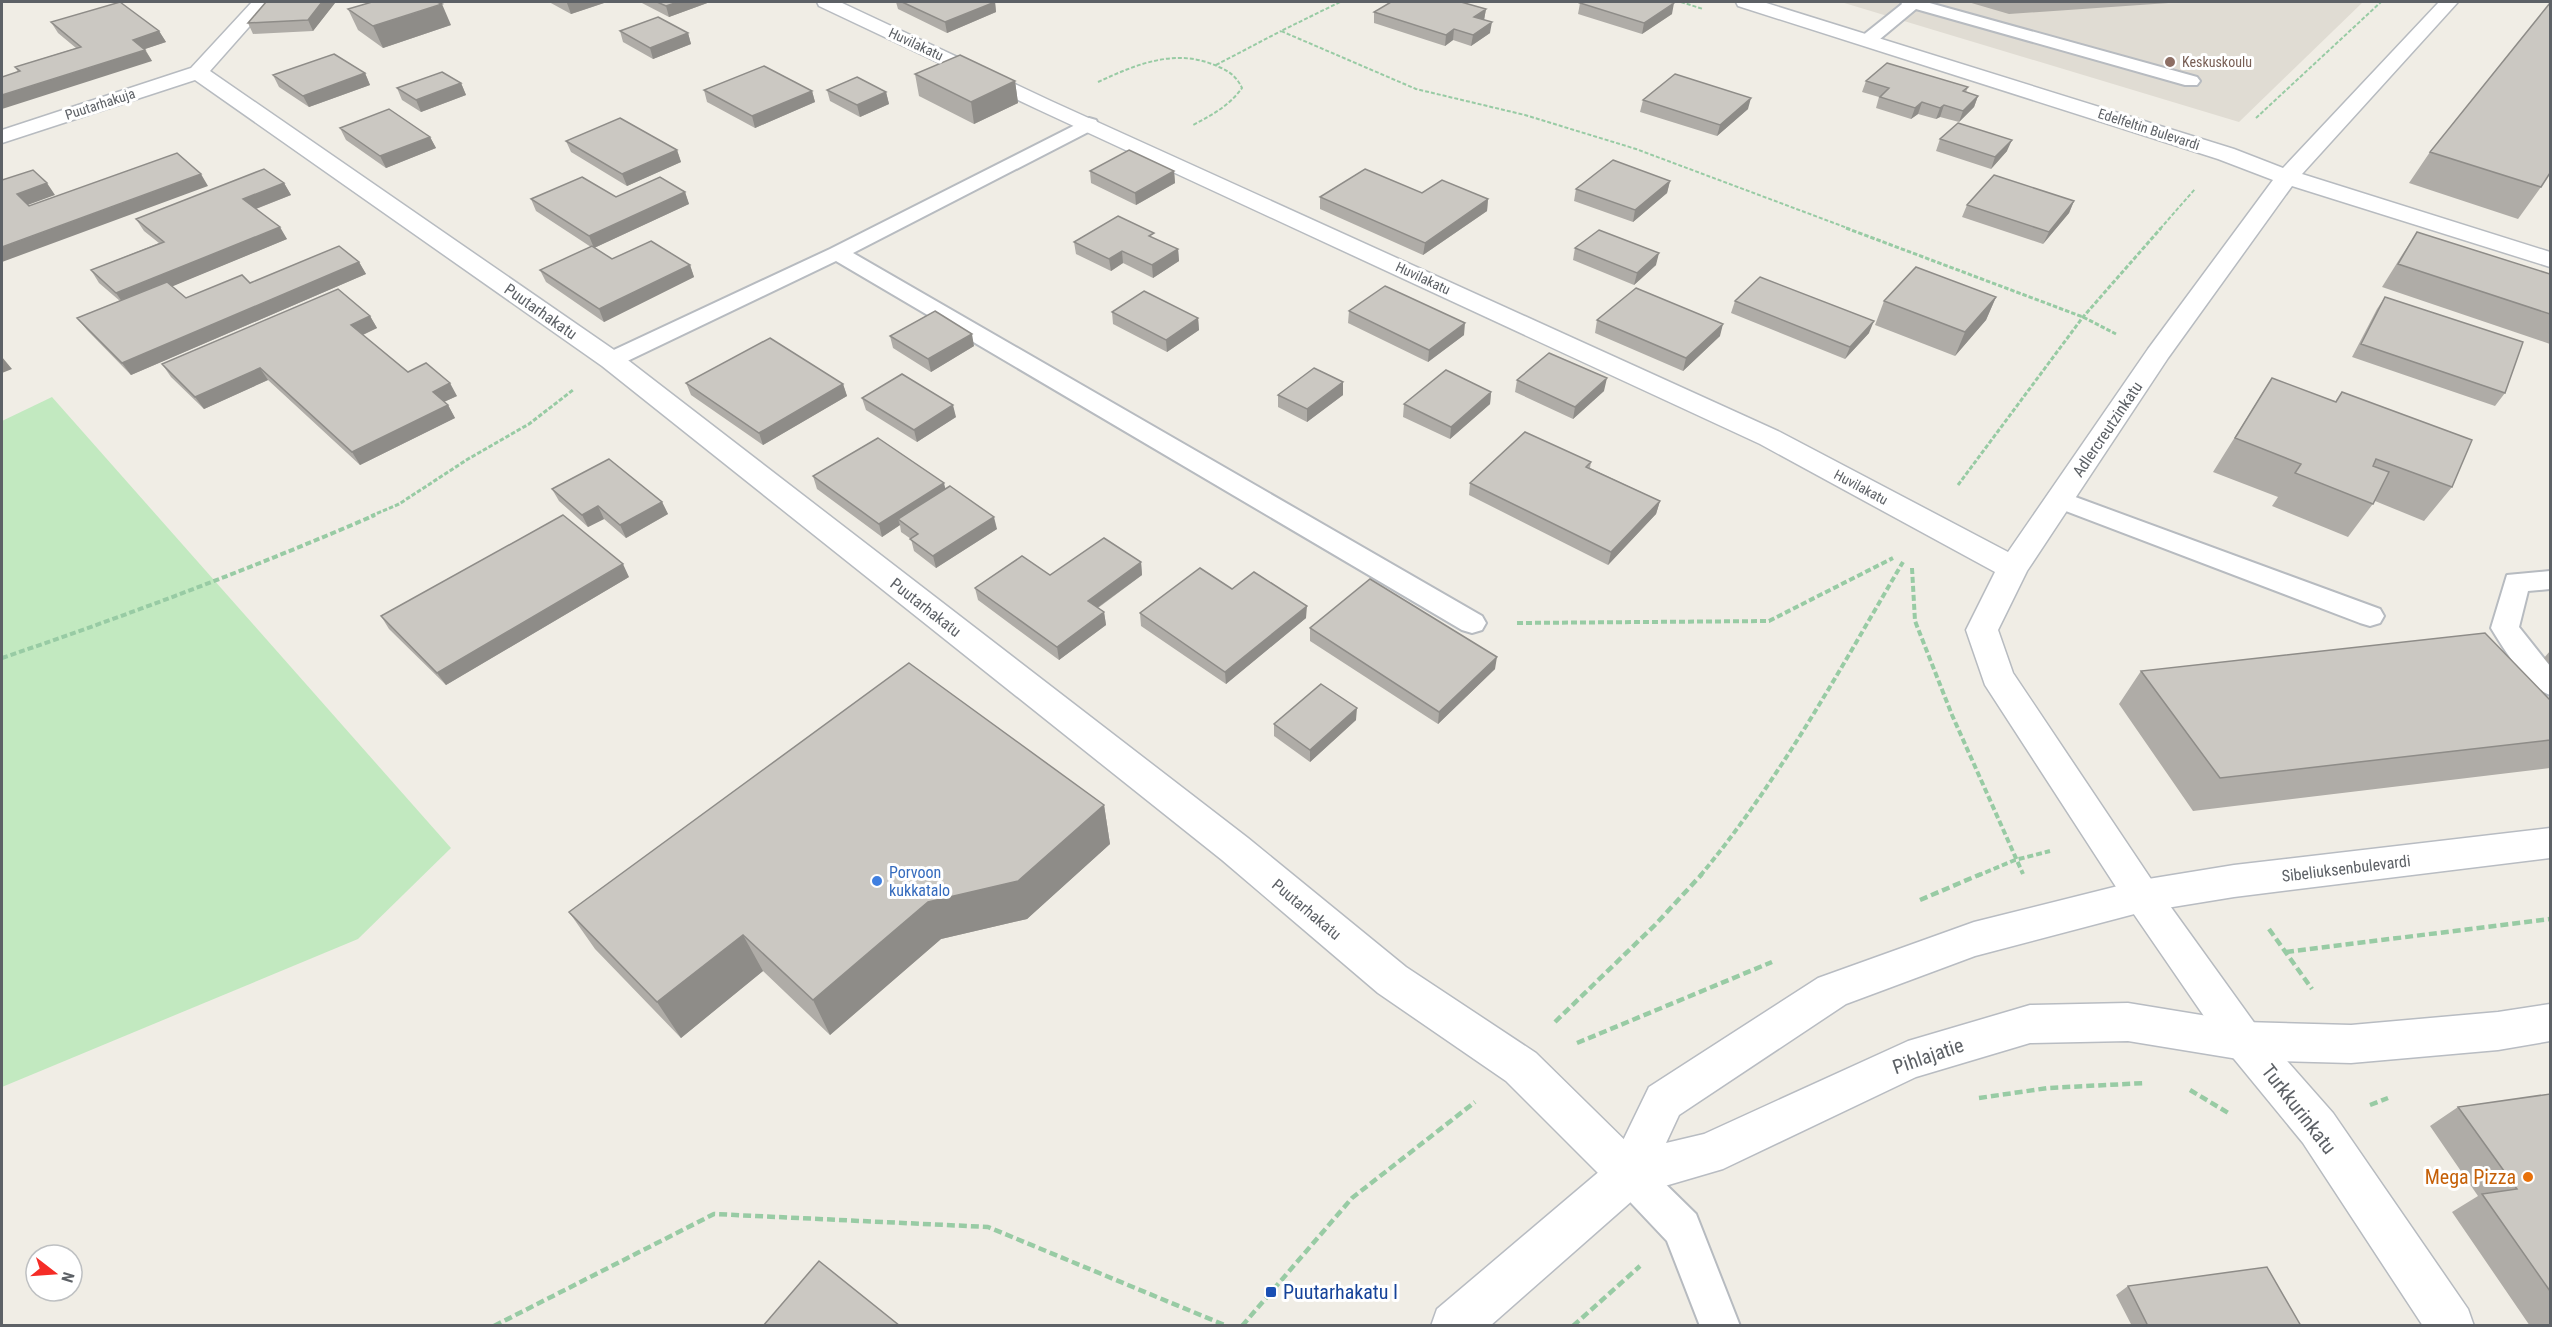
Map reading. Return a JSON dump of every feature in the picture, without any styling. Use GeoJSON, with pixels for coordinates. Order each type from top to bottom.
{"type":"FeatureCollection","features":[{"type":"Feature","properties":{"kind":"street"},"geometry":{"type":"LineString","coordinates":[[198,72],[262,2]]}},
{"type":"Feature","properties":{"kind":"street","name":"Huvilakatu"},"geometry":{"type":"LineString","coordinates":[[826,2],[1044,105],[1770,438],[2013,568]]}},
{"type":"Feature","properties":{"kind":"street","name":"Edelfeltin Bulevardi"},"geometry":{"type":"LineString","coordinates":[[1745,2],[2226,154],[2287,177],[2550,260]]}},
{"type":"Feature","properties":{"kind":"street","name":"Adlercreutzinkatu"},"geometry":{"type":"LineString","coordinates":[[2142,896],[1997,676],[1982,630],[2013,568],[2059,499],[2157,355],[2287,177],[2450,2]]}},
{"type":"Feature","properties":{"kind":"street","name":"Puutarhakuja"},"geometry":{"type":"LineString","coordinates":[[2,137],[198,72]]}},
{"type":"Feature","properties":{"kind":"street","name":"Puutarhakatu"},"geometry":{"type":"LineString","coordinates":[[198,72],[611,360],[1235,849],[1392,980],[1521,1067],[1629,1174]]}},
{"type":"Feature","properties":{"kind":"street","name":"Sibeliuksenbulevardi"},"geometry":{"type":"LineString","coordinates":[[2142,896],[2234,881],[2550,843]]}},
{"type":"Feature","properties":{"kind":"street","name":"Pihlajatie"},"geometry":{"type":"LineString","coordinates":[[1454,1326],[1629,1174],[1664,1101],[1832,991],[1974,939],[2142,896]]}},
{"type":"Feature","properties":{"kind":"street","name":"Turkkurinkatu"},"geometry":{"type":"LineString","coordinates":[[2142,896],[2244,1041],[2318,1128],[2451,1326]]}},
{"type":"Feature","properties":{"kind":"street","name":"Pihlajatie"},"geometry":{"type":"LineString","coordinates":[[1629,1174],[1708,1154],[1908,1060],[2030,1024],[2128,1022],[2244,1041]]}},
{"type":"Feature","properties":{"kind":"street"},"geometry":{"type":"LineString","coordinates":[[2244,1041],[2351,1044],[2498,1031],[2550,1023]]}},
{"type":"Feature","properties":{"kind":"lane"},"geometry":{"type":"LineString","coordinates":[[1868,40],[1885,28],[1911,2],[2191,81]]}},
{"type":"Feature","properties":{"kind":"lane"},"geometry":{"type":"LineString","coordinates":[[611,360],[837,253],[1089,124]]}},
{"type":"Feature","properties":{"kind":"lane"},"geometry":{"type":"LineString","coordinates":[[837,253],[1472,623]]}},
{"type":"Feature","properties":{"kind":"lane"},"geometry":{"type":"LineString","coordinates":[[2059,499],[2370,616]]}},
{"type":"Feature","properties":{"kind":"lane"},"geometry":{"type":"LineString","coordinates":[[2550,580],[2517,582],[2505,628],[2550,684]]}},
{"type":"Feature","properties":{"kind":"lane"},"geometry":{"type":"LineString","coordinates":[[1629,1174],[1682,1228],[1720,1326]]}},
{"type":"Feature","properties":{"kind":"path"},"geometry":{"type":"LineString","coordinates":[[1216,65],[1340,2]]}},
{"type":"Feature","properties":{"kind":"path"},"geometry":{"type":"LineString","coordinates":[[1281,31],[1416,88],[1525,115],[1636,149],[2083,317],[2157,355]]}},
{"type":"Feature","properties":{"kind":"path"},"geometry":{"type":"LineString","coordinates":[[1137,64],[1175,57],[1197,59],[1216,65],[1238,77],[1242,88],[1235,98],[1222,108]]}},
{"type":"Feature","properties":{"kind":"path"},"geometry":{"type":"LineString","coordinates":[[2,658],[122,617],[259,565],[399,504],[468,459],[529,424],[611,360]]}},
{"type":"Feature","properties":{"kind":"path"},"geometry":{"type":"LineString","coordinates":[[1472,623],[1769,621],[1900,554]]}},
{"type":"Feature","properties":{"kind":"path"},"geometry":{"type":"LineString","coordinates":[[2234,881],[2389,1097],[2318,1128]]}},
{"type":"Feature","properties":{"kind":"path"},"geometry":{"type":"LineString","coordinates":[[2286,952],[2550,919]]}},
{"type":"Feature","properties":{"kind":"path"},"geometry":{"type":"LineString","coordinates":[[1968,1100],[2048,1088],[2153,1082]]}},
{"type":"Feature","properties":{"kind":"path"},"geometry":{"type":"LineString","coordinates":[[494,1326],[714,1215],[988,1227],[1227,1326]]}},
{"type":"Feature","properties":{"kind":"path"},"geometry":{"type":"LineString","coordinates":[[1573,1326],[1682,1228]]}},
{"type":"Feature","properties":{"kind":"shaded area","name":"Keskuskoulu"},"geometry":{"type":"Polygon","coordinates":[[[1841,2],[2363,2],[2239,122],[1841,2]]]}},
{"type":"Feature","properties":{"kind":"green space"},"geometry":{"type":"Polygon","coordinates":[[[52,397],[451,848],[358,939],[2,1087],[2,421],[52,397]]]}},
{"type":"Feature","properties":{"kind":"building"},"geometry":{"type":"Polygon","coordinates":[[[120,2],[159,31],[133,40],[145,50],[2,95],[2,77],[20,71],[15,67],[81,47],[51,22],[120,2]]]}},
{"type":"Feature","properties":{"kind":"building"},"geometry":{"type":"Polygon","coordinates":[[[266,2],[322,2],[308,20],[248,23],[266,2]]]}},
{"type":"Feature","properties":{"kind":"building"},"geometry":{"type":"Polygon","coordinates":[[[372,2],[437,2],[442,4],[373,26],[348,9],[372,2]]]}},
{"type":"Feature","properties":{"kind":"building"},"geometry":{"type":"Polygon","coordinates":[[[657,2],[678,2],[666,6],[657,2]]]}},
{"type":"Feature","properties":{"kind":"building"},"geometry":{"type":"Polygon","coordinates":[[[902,2],[995,2],[945,22],[902,2]]]}},
{"type":"Feature","properties":{"kind":"building"},"geometry":{"type":"Polygon","coordinates":[[[1391,2],[1461,2],[1486,9],[1474,17],[1492,22],[1473,35],[1454,29],[1446,35],[1374,12],[1391,2]]]}},
{"type":"Feature","properties":{"kind":"building"},"geometry":{"type":"Polygon","coordinates":[[[1580,3],[1674,3],[1644,23],[1580,3]]]}},
{"type":"Feature","properties":{"kind":"building"},"geometry":{"type":"Polygon","coordinates":[[[2550,3],[2550,173],[2541,187],[2430,152],[2550,3]]]}},
{"type":"Feature","properties":{"kind":"building"},"geometry":{"type":"Polygon","coordinates":[[[658,17],[688,33],[650,48],[620,31],[658,17]]]}},
{"type":"Feature","properties":{"kind":"building"},"geometry":{"type":"Polygon","coordinates":[[[334,54],[365,73],[303,96],[273,75],[334,54]]]}},
{"type":"Feature","properties":{"kind":"building"},"geometry":{"type":"Polygon","coordinates":[[[960,55],[1015,81],[971,102],[915,74],[960,55]]]}},
{"type":"Feature","properties":{"kind":"building"},"geometry":{"type":"Polygon","coordinates":[[[1887,63],[1968,87],[1963,91],[1978,96],[1963,111],[1944,105],[1940,108],[1922,102],[1915,108],[1880,97],[1889,88],[1866,81],[1887,63]]]}},
{"type":"Feature","properties":{"kind":"building"},"geometry":{"type":"Polygon","coordinates":[[[764,66],[812,91],[752,116],[704,90],[764,66]]]}},
{"type":"Feature","properties":{"kind":"building"},"geometry":{"type":"Polygon","coordinates":[[[442,72],[461,83],[416,100],[397,88],[442,72]]]}},
{"type":"Feature","properties":{"kind":"building"},"geometry":{"type":"Polygon","coordinates":[[[1675,74],[1751,98],[1720,125],[1643,100],[1675,74]]]}},
{"type":"Feature","properties":{"kind":"building"},"geometry":{"type":"Polygon","coordinates":[[[857,77],[886,92],[857,105],[827,90],[857,77]]]}},
{"type":"Feature","properties":{"kind":"building"},"geometry":{"type":"Polygon","coordinates":[[[389,109],[430,137],[380,156],[340,128],[389,109]]]}},
{"type":"Feature","properties":{"kind":"building"},"geometry":{"type":"Polygon","coordinates":[[[620,118],[677,150],[622,174],[566,141],[620,118]]]}},
{"type":"Feature","properties":{"kind":"building"},"geometry":{"type":"Polygon","coordinates":[[[1958,123],[2012,140],[1995,157],[1940,139],[1958,123]]]}},
{"type":"Feature","properties":{"kind":"building"},"geometry":{"type":"Polygon","coordinates":[[[1129,150],[1174,171],[1135,193],[1090,171],[1129,150]]]}},
{"type":"Feature","properties":{"kind":"building"},"geometry":{"type":"Polygon","coordinates":[[[177,153],[201,174],[2,247],[2,180],[33,170],[47,183],[17,194],[29,206],[177,153]]]}},
{"type":"Feature","properties":{"kind":"building"},"geometry":{"type":"Polygon","coordinates":[[[1613,160],[1670,181],[1635,210],[1576,189],[1613,160]]]}},
{"type":"Feature","properties":{"kind":"building"},"geometry":{"type":"Polygon","coordinates":[[[264,169],[284,183],[243,199],[280,227],[116,293],[91,270],[164,242],[136,219],[264,169]]]}},
{"type":"Feature","properties":{"kind":"building"},"geometry":{"type":"Polygon","coordinates":[[[1365,169],[1422,193],[1442,180],[1488,199],[1425,243],[1320,197],[1365,169]]]}},
{"type":"Feature","properties":{"kind":"building"},"geometry":{"type":"Polygon","coordinates":[[[1994,175],[2074,201],[2049,232],[1967,205],[1994,175]]]}},
{"type":"Feature","properties":{"kind":"building"},"geometry":{"type":"Polygon","coordinates":[[[582,177],[616,197],[660,177],[685,192],[589,236],[531,199],[582,177]]]}},
{"type":"Feature","properties":{"kind":"building"},"geometry":{"type":"Polygon","coordinates":[[[1118,216],[1154,233],[1149,236],[1178,249],[1152,265],[1122,251],[1109,259],[1074,242],[1118,216]]]}},
{"type":"Feature","properties":{"kind":"building"},"geometry":{"type":"Polygon","coordinates":[[[1599,230],[1659,253],[1637,273],[1575,248],[1599,230]]]}},
{"type":"Feature","properties":{"kind":"building"},"geometry":{"type":"Polygon","coordinates":[[[2417,232],[2550,274],[2550,314],[2398,264],[2417,232]]]}},
{"type":"Feature","properties":{"kind":"building"},"geometry":{"type":"Polygon","coordinates":[[[651,241],[690,265],[599,309],[540,270],[592,246],[612,259],[651,241]]]}},
{"type":"Feature","properties":{"kind":"building"},"geometry":{"type":"Polygon","coordinates":[[[339,246],[359,262],[122,363],[77,318],[167,282],[186,298],[242,275],[250,283],[339,246]]]}},
{"type":"Feature","properties":{"kind":"building"},"geometry":{"type":"Polygon","coordinates":[[[1916,267],[1996,297],[1965,332],[1884,301],[1916,267]]]}},
{"type":"Feature","properties":{"kind":"building"},"geometry":{"type":"Polygon","coordinates":[[[1760,277],[1874,321],[1850,347],[1735,301],[1760,277]]]}},
{"type":"Feature","properties":{"kind":"building"},"geometry":{"type":"Polygon","coordinates":[[[1385,286],[1465,323],[1429,350],[1349,311],[1385,286]]]}},
{"type":"Feature","properties":{"kind":"building"},"geometry":{"type":"Polygon","coordinates":[[[1636,288],[1723,324],[1686,358],[1597,320],[1636,288]]]}},
{"type":"Feature","properties":{"kind":"building"},"geometry":{"type":"Polygon","coordinates":[[[338,289],[370,316],[351,325],[408,372],[426,363],[450,383],[433,392],[448,405],[352,452],[260,368],[195,397],[162,364],[338,289]]]}},
{"type":"Feature","properties":{"kind":"building"},"geometry":{"type":"Polygon","coordinates":[[[1144,291],[1198,318],[1166,340],[1112,312],[1144,291]]]}},
{"type":"Feature","properties":{"kind":"building"},"geometry":{"type":"Polygon","coordinates":[[[2385,297],[2523,342],[2505,393],[2361,344],[2385,297]]]}},
{"type":"Feature","properties":{"kind":"building"},"geometry":{"type":"Polygon","coordinates":[[[935,311],[972,334],[928,359],[890,336],[935,311]]]}},
{"type":"Feature","properties":{"kind":"building"},"geometry":{"type":"Polygon","coordinates":[[[770,338],[843,384],[759,433],[686,383],[770,338]]]}},
{"type":"Feature","properties":{"kind":"building"},"geometry":{"type":"Polygon","coordinates":[[[1549,353],[1607,378],[1575,407],[1517,380],[1549,353]]]}},
{"type":"Feature","properties":{"kind":"building"},"geometry":{"type":"Polygon","coordinates":[[[1314,368],[1343,382],[1307,409],[1278,395],[1314,368]]]}},
{"type":"Feature","properties":{"kind":"building"},"geometry":{"type":"Polygon","coordinates":[[[1446,370],[1491,392],[1451,427],[1404,404],[1446,370]]]}},
{"type":"Feature","properties":{"kind":"building"},"geometry":{"type":"Polygon","coordinates":[[[902,374],[953,405],[914,430],[862,398],[902,374]]]}},
{"type":"Feature","properties":{"kind":"building"},"geometry":{"type":"Polygon","coordinates":[[[2272,378],[2336,402],[2342,392],[2472,440],[2452,487],[2376,459],[2373,466],[2389,472],[2373,504],[2295,473],[2301,464],[2235,438],[2272,378]]]}},
{"type":"Feature","properties":{"kind":"building"},"geometry":{"type":"Polygon","coordinates":[[[1525,432],[1591,462],[1586,467],[1660,501],[1611,552],[1470,483],[1525,432]]]}},
{"type":"Feature","properties":{"kind":"building"},"geometry":{"type":"Polygon","coordinates":[[[878,438],[944,483],[879,524],[813,476],[878,438]]]}},
{"type":"Feature","properties":{"kind":"building"},"geometry":{"type":"Polygon","coordinates":[[[609,459],[662,502],[620,525],[598,506],[582,515],[552,489],[609,459]]]}},
{"type":"Feature","properties":{"kind":"building"},"geometry":{"type":"Polygon","coordinates":[[[950,486],[994,517],[933,556],[910,539],[918,534],[898,519],[950,486]]]}},
{"type":"Feature","properties":{"kind":"building"},"geometry":{"type":"Polygon","coordinates":[[[563,515],[623,564],[437,673],[381,616],[563,515]]]}},
{"type":"Feature","properties":{"kind":"building"},"geometry":{"type":"Polygon","coordinates":[[[1104,538],[1141,562],[1088,601],[1104,612],[1057,647],[975,588],[1022,556],[1050,575],[1104,538]]]}},
{"type":"Feature","properties":{"kind":"building"},"geometry":{"type":"Polygon","coordinates":[[[1200,568],[1232,589],[1254,572],[1307,606],[1225,672],[1140,613],[1200,568]]]}},
{"type":"Feature","properties":{"kind":"building"},"geometry":{"type":"Polygon","coordinates":[[[1370,579],[1497,657],[1439,712],[1310,628],[1370,579]]]}},
{"type":"Feature","properties":{"kind":"building"},"geometry":{"type":"Polygon","coordinates":[[[2485,633],[2550,700],[2550,740],[2220,778],[2141,671],[2485,633]]]}},
{"type":"Feature","properties":{"kind":"building","name":"Porvoon kukkatalo"},"geometry":{"type":"Polygon","coordinates":[[[909,663],[1104,805],[1018,881],[928,902],[813,1000],[743,935],[657,1002],[569,912],[909,663]]]}},
{"type":"Feature","properties":{"kind":"building"},"geometry":{"type":"Polygon","coordinates":[[[1321,684],[1357,708],[1310,750],[1274,724],[1321,684]]]}},
{"type":"Feature","properties":{"kind":"building"},"geometry":{"type":"Polygon","coordinates":[[[2550,1094],[2550,1291],[2482,1194],[2517,1189],[2458,1107],[2550,1094]]]}},
{"type":"Feature","properties":{"kind":"building"},"geometry":{"type":"Polygon","coordinates":[[[819,1261],[900,1326],[763,1326],[819,1261]]]}},
{"type":"Feature","properties":{"kind":"building"},"geometry":{"type":"Polygon","coordinates":[[[2267,1267],[2301,1326],[2148,1326],[2128,1286],[2267,1267]]]}},
{"type":"Feature","properties":{"kind":"place","name":"Keskuskoulu"},"geometry":{"type":"Point","coordinates":[2170,62]}},
{"type":"Feature","properties":{"kind":"place","name":"Porvoon kukkatalo"},"geometry":{"type":"Point","coordinates":[877,881]}},
{"type":"Feature","properties":{"kind":"place","name":"Mega Pizza"},"geometry":{"type":"Point","coordinates":[2528,1177]}},
{"type":"Feature","properties":{"kind":"place","name":"Puutarhakatu I"},"geometry":{"type":"Point","coordinates":[1271,1292]}}]}
